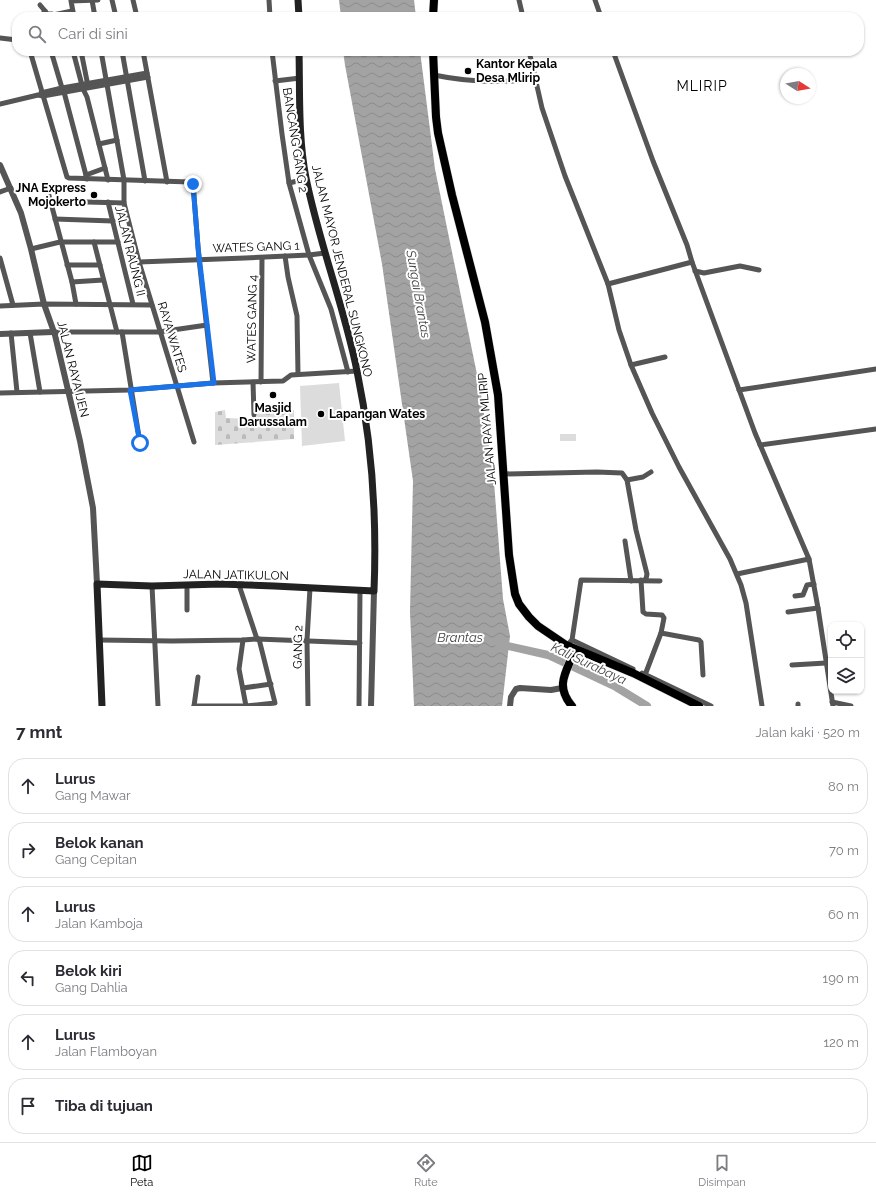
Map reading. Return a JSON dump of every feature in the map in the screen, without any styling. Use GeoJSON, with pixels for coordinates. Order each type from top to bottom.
{"type":"FeatureCollection","features":[{"type":"Feature","properties":{"kind":"main road"},"geometry":{"type":"LineString","coordinates":[[298,0],[299,12]]}},
{"type":"Feature","properties":{"kind":"main road"},"geometry":{"type":"LineString","coordinates":[[433,12],[434,0]]}},
{"type":"Feature","properties":{"kind":"main road","name":"JALAN MAYOR JENDERAL SUNGKONO"},"geometry":{"type":"LineString","coordinates":[[299,56],[301,124],[306,179],[358,371],[367,427],[371,462],[376,544],[374,591]]}},
{"type":"Feature","properties":{"kind":"main road","name":"JALAN RAYA MLIRIP"},"geometry":{"type":"LineString","coordinates":[[433,56],[438,133],[452,195],[485,322],[496,377],[509,555],[515,594],[522,609],[534,622],[547,632],[569,642],[575,650],[633,673],[699,706]]}},
{"type":"Feature","properties":{"kind":"main road"},"geometry":{"type":"LineString","coordinates":[[97,584],[102,706]]}},
{"type":"Feature","properties":{"kind":"main road","name":"JALAN JATIKULON"},"geometry":{"type":"LineString","coordinates":[[97,584],[187,586],[220,584],[374,591]]}},
{"type":"Feature","properties":{"kind":"main road"},"geometry":{"type":"LineString","coordinates":[[572,706],[565,696],[562,685],[575,650]]}},
{"type":"Feature","properties":{"kind":"street"},"geometry":{"type":"LineString","coordinates":[[92,0],[94,12]]}},
{"type":"Feature","properties":{"kind":"street"},"geometry":{"type":"LineString","coordinates":[[73,12],[72,1],[98,0]]}},
{"type":"Feature","properties":{"kind":"street"},"geometry":{"type":"LineString","coordinates":[[112,0],[115,12]]}},
{"type":"Feature","properties":{"kind":"street"},"geometry":{"type":"LineString","coordinates":[[133,0],[136,12]]}},
{"type":"Feature","properties":{"kind":"street"},"geometry":{"type":"LineString","coordinates":[[269,0],[270,12]]}},
{"type":"Feature","properties":{"kind":"street"},"geometry":{"type":"LineString","coordinates":[[519,0],[522,12]]}},
{"type":"Feature","properties":{"kind":"street"},"geometry":{"type":"LineString","coordinates":[[595,0],[599,12]]}},
{"type":"Feature","properties":{"kind":"street"},"geometry":{"type":"LineString","coordinates":[[40,5],[45,11]]}},
{"type":"Feature","properties":{"kind":"street"},"geometry":{"type":"LineString","coordinates":[[0,38],[12,39]]}},
{"type":"Feature","properties":{"kind":"street"},"geometry":{"type":"LineString","coordinates":[[31,56],[41,94],[66,176],[69,178],[86,177],[108,180],[190,182],[193,184],[199,259],[214,383]]}},
{"type":"Feature","properties":{"kind":"street"},"geometry":{"type":"LineString","coordinates":[[53,56],[86,177]]}},
{"type":"Feature","properties":{"kind":"street"},"geometry":{"type":"LineString","coordinates":[[75,56],[85,86]]}},
{"type":"Feature","properties":{"kind":"street"},"geometry":{"type":"LineString","coordinates":[[82,56],[87,97],[108,180]]}},
{"type":"Feature","properties":{"kind":"street","name":"RAYA WATES"},"geometry":{"type":"LineString","coordinates":[[102,56],[118,140],[124,180],[124,203],[159,332],[194,442]]}},
{"type":"Feature","properties":{"kind":"street"},"geometry":{"type":"LineString","coordinates":[[123,56],[146,181]]}},
{"type":"Feature","properties":{"kind":"street"},"geometry":{"type":"LineString","coordinates":[[144,56],[167,182]]}},
{"type":"Feature","properties":{"kind":"street","name":"BANCANG GANG 2"},"geometry":{"type":"LineString","coordinates":[[272,56],[289,183],[309,255],[331,309],[348,372]]}},
{"type":"Feature","properties":{"kind":"street"},"geometry":{"type":"LineString","coordinates":[[530,56],[542,108],[565,176],[608,284],[619,330],[631,365],[678,467],[737,574],[746,603],[762,706]]}},
{"type":"Feature","properties":{"kind":"street"},"geometry":{"type":"LineString","coordinates":[[615,56],[653,160],[687,245],[760,445],[809,559],[833,704],[851,706]]}},
{"type":"Feature","properties":{"kind":"street"},"geometry":{"type":"LineString","coordinates":[[0,104],[41,94],[147,75]]}},
{"type":"Feature","properties":{"kind":"street"},"geometry":{"type":"LineString","coordinates":[[434,75],[453,79],[504,82],[535,79]]}},
{"type":"Feature","properties":{"kind":"street"},"geometry":{"type":"LineString","coordinates":[[275,81],[300,78]]}},
{"type":"Feature","properties":{"kind":"street"},"geometry":{"type":"LineString","coordinates":[[99,144],[118,140]]}},
{"type":"Feature","properties":{"kind":"street","name":"JALAN RAYA IJEN"},"geometry":{"type":"LineString","coordinates":[[0,165],[11,188],[31,249],[44,304],[53,332],[68,391],[87,473],[93,508],[97,584]]}},
{"type":"Feature","properties":{"kind":"street"},"geometry":{"type":"LineString","coordinates":[[86,177],[105,168]]}},
{"type":"Feature","properties":{"kind":"street"},"geometry":{"type":"LineString","coordinates":[[289,183],[306,179]]}},
{"type":"Feature","properties":{"kind":"street"},"geometry":{"type":"LineString","coordinates":[[0,192],[11,188]]}},
{"type":"Feature","properties":{"kind":"street"},"geometry":{"type":"LineString","coordinates":[[48,192],[60,242],[72,282],[76,304]]}},
{"type":"Feature","properties":{"kind":"street"},"geometry":{"type":"LineString","coordinates":[[50,201],[124,203]]}},
{"type":"Feature","properties":{"kind":"street","name":"JALAN RAUNG II"},"geometry":{"type":"LineString","coordinates":[[108,202],[133,304]]}},
{"type":"Feature","properties":{"kind":"street"},"geometry":{"type":"LineString","coordinates":[[55,219],[112,221]]}},
{"type":"Feature","properties":{"kind":"street"},"geometry":{"type":"LineString","coordinates":[[31,249],[60,242],[118,242]]}},
{"type":"Feature","properties":{"kind":"street"},"geometry":{"type":"LineString","coordinates":[[94,242],[109,304],[119,332],[140,443]]}},
{"type":"Feature","properties":{"kind":"street","name":"WATES GANG 1"},"geometry":{"type":"LineString","coordinates":[[139,262],[262,258],[325,253]]}},
{"type":"Feature","properties":{"kind":"street"},"geometry":{"type":"LineString","coordinates":[[285,256],[289,283],[297,316],[298,374]]}},
{"type":"Feature","properties":{"kind":"street"},"geometry":{"type":"LineString","coordinates":[[0,258],[13,306]]}},
{"type":"Feature","properties":{"kind":"street","name":"WATES GANG 4"},"geometry":{"type":"LineString","coordinates":[[261,382],[262,258]]}},
{"type":"Feature","properties":{"kind":"street"},"geometry":{"type":"LineString","coordinates":[[608,284],[692,262]]}},
{"type":"Feature","properties":{"kind":"street"},"geometry":{"type":"LineString","coordinates":[[67,265],[100,265]]}},
{"type":"Feature","properties":{"kind":"street"},"geometry":{"type":"LineString","coordinates":[[696,271],[704,273],[740,266],[759,270]]}},
{"type":"Feature","properties":{"kind":"street"},"geometry":{"type":"LineString","coordinates":[[72,282],[104,280]]}},
{"type":"Feature","properties":{"kind":"street"},"geometry":{"type":"LineString","coordinates":[[0,306],[44,304],[152,305]]}},
{"type":"Feature","properties":{"kind":"street"},"geometry":{"type":"LineString","coordinates":[[331,309],[341,306]]}},
{"type":"Feature","properties":{"kind":"street"},"geometry":{"type":"LineString","coordinates":[[0,334],[53,332],[159,332],[207,325]]}},
{"type":"Feature","properties":{"kind":"street"},"geometry":{"type":"LineString","coordinates":[[10,333],[17,392]]}},
{"type":"Feature","properties":{"kind":"street"},"geometry":{"type":"LineString","coordinates":[[30,333],[40,392]]}},
{"type":"Feature","properties":{"kind":"street"},"geometry":{"type":"LineString","coordinates":[[631,365],[665,357]]}},
{"type":"Feature","properties":{"kind":"street"},"geometry":{"type":"LineString","coordinates":[[739,390],[876,369]]}},
{"type":"Feature","properties":{"kind":"street"},"geometry":{"type":"LineString","coordinates":[[0,393],[130,390],[214,383],[283,381],[291,375],[298,374],[358,371]]}},
{"type":"Feature","properties":{"kind":"street"},"geometry":{"type":"LineString","coordinates":[[253,382],[254,415]]}},
{"type":"Feature","properties":{"kind":"street"},"geometry":{"type":"LineString","coordinates":[[760,445],[876,428]]}},
{"type":"Feature","properties":{"kind":"street"},"geometry":{"type":"LineString","coordinates":[[504,474],[618,472],[624,474],[627,480],[636,530],[647,574],[646,579],[642,580]]}},
{"type":"Feature","properties":{"kind":"street"},"geometry":{"type":"LineString","coordinates":[[627,480],[643,477],[651,472]]}},
{"type":"Feature","properties":{"kind":"street"},"geometry":{"type":"LineString","coordinates":[[625,541],[631,581]]}},
{"type":"Feature","properties":{"kind":"street"},"geometry":{"type":"LineString","coordinates":[[737,574],[809,559]]}},
{"type":"Feature","properties":{"kind":"street"},"geometry":{"type":"LineString","coordinates":[[642,580],[643,610],[646,614],[663,616],[664,618],[661,633],[645,674]]}},
{"type":"Feature","properties":{"kind":"street"},"geometry":{"type":"LineString","coordinates":[[660,581],[581,581],[569,642],[645,674],[711,706]]}},
{"type":"Feature","properties":{"kind":"street"},"geometry":{"type":"LineString","coordinates":[[795,596],[803,595],[806,585],[814,584]]}},
{"type":"Feature","properties":{"kind":"street"},"geometry":{"type":"LineString","coordinates":[[198,677],[194,706],[246,706],[275,703],[258,639],[239,585]]}},
{"type":"Feature","properties":{"kind":"street"},"geometry":{"type":"LineString","coordinates":[[152,586],[158,706]]}},
{"type":"Feature","properties":{"kind":"street"},"geometry":{"type":"LineString","coordinates":[[187,586],[187,610]]}},
{"type":"Feature","properties":{"kind":"street","name":"GANG 2"},"geometry":{"type":"LineString","coordinates":[[308,706],[307,640],[310,588]]}},
{"type":"Feature","properties":{"kind":"street"},"geometry":{"type":"LineString","coordinates":[[359,706],[360,590]]}},
{"type":"Feature","properties":{"kind":"street"},"geometry":{"type":"LineString","coordinates":[[371,706],[374,591]]}},
{"type":"Feature","properties":{"kind":"street"},"geometry":{"type":"LineString","coordinates":[[788,612],[818,608]]}},
{"type":"Feature","properties":{"kind":"street"},"geometry":{"type":"LineString","coordinates":[[661,633],[699,640],[701,642],[703,675]]}},
{"type":"Feature","properties":{"kind":"street"},"geometry":{"type":"LineString","coordinates":[[99,640],[155,641],[258,639],[360,643]]}},
{"type":"Feature","properties":{"kind":"street"},"geometry":{"type":"LineString","coordinates":[[244,640],[239,666],[246,706]]}},
{"type":"Feature","properties":{"kind":"street"},"geometry":{"type":"LineString","coordinates":[[792,665],[826,663]]}},
{"type":"Feature","properties":{"kind":"street"},"geometry":{"type":"LineString","coordinates":[[243,688],[271,684]]}},
{"type":"Feature","properties":{"kind":"street"},"geometry":{"type":"LineString","coordinates":[[510,706],[512,693],[516,689],[551,690],[562,685]]}},
{"type":"Feature","properties":{"kind":"green space","name":"Lapangan Wates"},"geometry":{"type":"Polygon","coordinates":[[[339,383],[345,441],[302,446],[300,386],[339,383]]]}},
{"type":"Feature","properties":{"kind":"green space"},"geometry":{"type":"Polygon","coordinates":[[[225,410],[226,418],[256,419],[257,413],[261,414],[262,410],[294,410],[294,439],[215,445],[215,412],[225,410]]]}},
{"type":"Feature","properties":{"kind":"green space"},"geometry":{"type":"Polygon","coordinates":[[[560,434],[576,434],[576,441],[560,441],[560,434]]]}},
{"type":"Feature","properties":{"kind":"water"},"geometry":{"type":"Polygon","coordinates":[[[339,0],[414,0],[415,12],[340,12],[339,0]]]}},
{"type":"Feature","properties":{"kind":"water","name":"Brantas"},"geometry":{"type":"Polygon","coordinates":[[[344,56],[421,56],[435,169],[481,394],[494,482],[503,599],[510,636],[502,706],[414,706],[410,612],[413,481],[382,264],[344,56]]]}},
{"type":"Feature","properties":{"kind":"waterway","name":"Kali Surabaya"},"geometry":{"type":"LineString","coordinates":[[499,644],[548,655],[616,687],[647,706]]}},
{"type":"Feature","properties":{"kind":"place","name":"Kantor Kepala Desa Mlirip"},"geometry":{"type":"Point","coordinates":[468,71]}},
{"type":"Feature","properties":{"kind":"place","name":"JNA Express Mojokerto"},"geometry":{"type":"Point","coordinates":[94,195]}},
{"type":"Feature","properties":{"kind":"place","name":"Masjid Darussalam"},"geometry":{"type":"Point","coordinates":[273,395]}},
{"type":"Feature","properties":{"kind":"place","name":"Lapangan Wates"},"geometry":{"type":"Point","coordinates":[321,414]}},
{"type":"Feature","properties":{"kind":"district","name":"MLIRIP"},"geometry":{"type":"Point","coordinates":[702,86]}},
{"type":"Feature","properties":{"kind":"route"},"geometry":{"type":"LineString","coordinates":[[140,443],[130,390],[214,383],[198,247],[193,184]]}},
{"type":"Feature","properties":{"kind":"water label","name":"Sungai Brantas"},"geometry":{"type":"Point","coordinates":[419,294]}}]}
